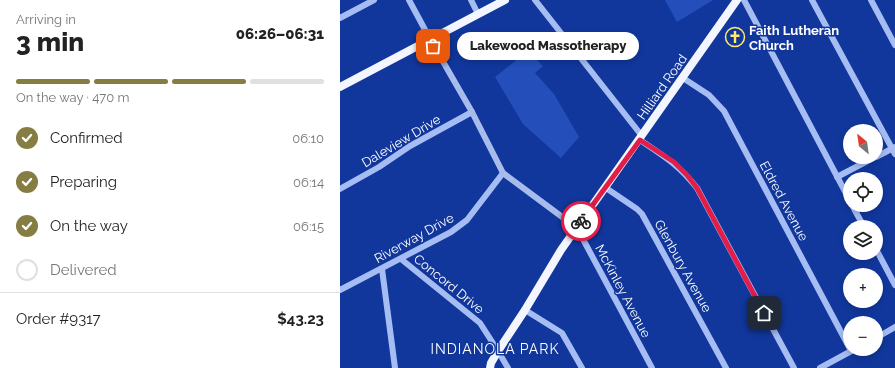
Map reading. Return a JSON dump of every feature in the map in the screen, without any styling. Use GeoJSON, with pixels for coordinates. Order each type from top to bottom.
{"type":"FeatureCollection","features":[{"type":"Feature","properties":{"kind":"main road"},"geometry":{"type":"LineString","coordinates":[[340,86],[505,0]]}},
{"type":"Feature","properties":{"kind":"main road","name":"Hilliard Road"},"geometry":{"type":"LineString","coordinates":[[490,368],[498,351],[525,310],[561,250],[684,78],[737,0]]}},
{"type":"Feature","properties":{"kind":"street"},"geometry":{"type":"LineString","coordinates":[[340,18],[374,0]]}},
{"type":"Feature","properties":{"kind":"street","name":"McKinley Avenue"},"geometry":{"type":"LineString","coordinates":[[409,0],[430,40],[472,112],[503,173],[576,228],[652,368]]}},
{"type":"Feature","properties":{"kind":"street"},"geometry":{"type":"LineString","coordinates":[[471,0],[478,14]]}},
{"type":"Feature","properties":{"kind":"street"},"geometry":{"type":"LineString","coordinates":[[535,0],[641,138],[674,162],[697,188],[794,368]]}},
{"type":"Feature","properties":{"kind":"street"},"geometry":{"type":"LineString","coordinates":[[744,0],[843,188]]}},
{"type":"Feature","properties":{"kind":"street"},"geometry":{"type":"LineString","coordinates":[[812,0],[894,150],[883,154]]}},
{"type":"Feature","properties":{"kind":"street"},"geometry":{"type":"LineString","coordinates":[[871,0],[895,45]]}},
{"type":"Feature","properties":{"kind":"street","name":"Eldred Avenue"},"geometry":{"type":"LineString","coordinates":[[684,78],[709,95],[724,112],[843,332]]}},
{"type":"Feature","properties":{"kind":"street","name":"Daleview Drive"},"geometry":{"type":"LineString","coordinates":[[340,189],[379,167],[410,146],[472,112]]}},
{"type":"Feature","properties":{"kind":"street"},"geometry":{"type":"LineString","coordinates":[[837,177],[862,164]]}},
{"type":"Feature","properties":{"kind":"street","name":"Riverway Drive"},"geometry":{"type":"LineString","coordinates":[[340,290],[401,259],[460,226],[467,220],[503,173]]}},
{"type":"Feature","properties":{"kind":"street","name":"Glenbury Avenue"},"geometry":{"type":"LineString","coordinates":[[606,188],[642,214],[726,368]]}},
{"type":"Feature","properties":{"kind":"street","name":"Concord Drive"},"geometry":{"type":"LineString","coordinates":[[401,259],[477,319],[508,368]]}},
{"type":"Feature","properties":{"kind":"street"},"geometry":{"type":"LineString","coordinates":[[882,260],[895,285]]}},
{"type":"Feature","properties":{"kind":"street"},"geometry":{"type":"LineString","coordinates":[[382,269],[395,368]]}},
{"type":"Feature","properties":{"kind":"street"},"geometry":{"type":"LineString","coordinates":[[525,310],[562,333],[582,368]]}},
{"type":"Feature","properties":{"kind":"street"},"geometry":{"type":"LineString","coordinates":[[883,334],[895,327]]}},
{"type":"Feature","properties":{"kind":"street"},"geometry":{"type":"LineString","coordinates":[[820,368],[843,354]]}},
{"type":"Feature","properties":{"kind":"shaded area"},"geometry":{"type":"Polygon","coordinates":[[[665,0],[713,0],[677,22],[665,0]]]}},
{"type":"Feature","properties":{"kind":"shaded area"},"geometry":{"type":"Polygon","coordinates":[[[528,51],[543,66],[535,73],[554,94],[579,137],[561,158],[523,124],[495,77],[528,51]]]}},
{"type":"Feature","properties":{"kind":"way so far"},"geometry":{"type":"LineString","coordinates":[[433,46],[472,112],[503,173],[576,228],[581,221]]}},
{"type":"Feature","properties":{"kind":"place","name":"Faith Lutheran Church"},"geometry":{"type":"Point","coordinates":[735,37]}},
{"type":"Feature","properties":{"kind":"place","name":"Lakewood Massotherapy"},"geometry":{"type":"Point","coordinates":[433,46]}},
{"type":"Feature","properties":{"kind":"district","name":"INDIANOLA PARK"},"geometry":{"type":"Point","coordinates":[495,349]}},
{"type":"Feature","properties":{"kind":"route"},"geometry":{"type":"LineString","coordinates":[[581,221],[640,140],[674,162],[697,188],[764,313]]}}]}
